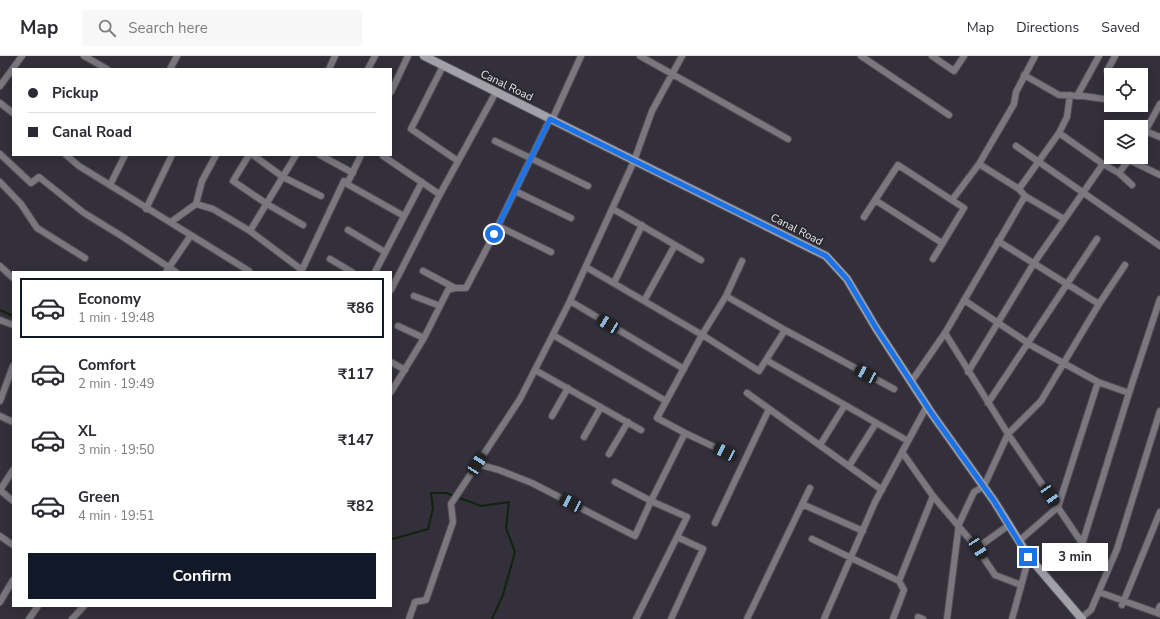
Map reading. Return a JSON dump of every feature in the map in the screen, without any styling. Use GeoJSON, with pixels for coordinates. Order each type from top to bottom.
{"type":"FeatureCollection","features":[{"type":"Feature","properties":{"kind":"street"},"geometry":{"type":"LineString","coordinates":[[13,68],[22,56]]}},
{"type":"Feature","properties":{"kind":"street"},"geometry":{"type":"LineString","coordinates":[[84,56],[105,68]]}},
{"type":"Feature","properties":{"kind":"street"},"geometry":{"type":"LineString","coordinates":[[171,68],[177,56]]}},
{"type":"Feature","properties":{"kind":"street"},"geometry":{"type":"LineString","coordinates":[[329,68],[335,56]]}},
{"type":"Feature","properties":{"kind":"street"},"geometry":{"type":"LineString","coordinates":[[369,68],[375,56]]}},
{"type":"Feature","properties":{"kind":"street"},"geometry":{"type":"LineString","coordinates":[[392,90],[408,56]]}},
{"type":"Feature","properties":{"kind":"street","name":"Canal Road"},"geometry":{"type":"LineString","coordinates":[[424,56],[826,256],[847,279],[876,328],[927,406],[984,486],[1028,557],[1081,619]]}},
{"type":"Feature","properties":{"kind":"street"},"geometry":{"type":"LineString","coordinates":[[392,390],[424,338],[448,290],[455,288],[466,288],[581,56]]}},
{"type":"Feature","properties":{"kind":"street"},"geometry":{"type":"LineString","coordinates":[[640,56],[788,139]]}},
{"type":"Feature","properties":{"kind":"street"},"geometry":{"type":"LineString","coordinates":[[409,619],[415,602],[426,600],[453,522],[451,504],[520,399],[535,370],[570,301],[613,208],[634,161],[652,111],[682,56]]}},
{"type":"Feature","properties":{"kind":"street"},"geometry":{"type":"LineString","coordinates":[[861,56],[949,115]]}},
{"type":"Feature","properties":{"kind":"street"},"geometry":{"type":"LineString","coordinates":[[869,62],[873,56]]}},
{"type":"Feature","properties":{"kind":"street"},"geometry":{"type":"LineString","coordinates":[[932,56],[954,72],[964,56]]}},
{"type":"Feature","properties":{"kind":"street"},"geometry":{"type":"LineString","coordinates":[[952,200],[978,164],[1014,104],[1016,92],[1035,56]]}},
{"type":"Feature","properties":{"kind":"street"},"geometry":{"type":"LineString","coordinates":[[1077,96],[1099,56]]}},
{"type":"Feature","properties":{"kind":"street"},"geometry":{"type":"LineString","coordinates":[[1109,68],[1115,56]]}},
{"type":"Feature","properties":{"kind":"street"},"geometry":{"type":"LineString","coordinates":[[443,66],[412,129],[458,161]]}},
{"type":"Feature","properties":{"kind":"street"},"geometry":{"type":"LineString","coordinates":[[0,86],[12,70]]}},
{"type":"Feature","properties":{"kind":"street"},"geometry":{"type":"LineString","coordinates":[[1024,75],[1059,95],[1104,99]]}},
{"type":"Feature","properties":{"kind":"street"},"geometry":{"type":"LineString","coordinates":[[392,288],[440,194],[496,92]]}},
{"type":"Feature","properties":{"kind":"street"},"geometry":{"type":"LineString","coordinates":[[1019,189],[1058,133],[1067,117],[1070,95]]}},
{"type":"Feature","properties":{"kind":"street"},"geometry":{"type":"LineString","coordinates":[[0,102],[12,112]]}},
{"type":"Feature","properties":{"kind":"street"},"geometry":{"type":"LineString","coordinates":[[1148,126],[1160,104]]}},
{"type":"Feature","properties":{"kind":"street"},"geometry":{"type":"LineString","coordinates":[[1058,133],[1103,164],[1119,173],[1132,185]]}},
{"type":"Feature","properties":{"kind":"street"},"geometry":{"type":"LineString","coordinates":[[1148,133],[1160,137]]}},
{"type":"Feature","properties":{"kind":"street"},"geometry":{"type":"LineString","coordinates":[[495,141],[588,186]]}},
{"type":"Feature","properties":{"kind":"street"},"geometry":{"type":"LineString","coordinates":[[1016,146],[1160,246]]}},
{"type":"Feature","properties":{"kind":"street"},"geometry":{"type":"LineString","coordinates":[[0,154],[31,183],[39,177],[84,213],[168,270],[192,234]]}},
{"type":"Feature","properties":{"kind":"street"},"geometry":{"type":"LineString","coordinates":[[67,156],[79,166],[146,208],[192,234],[249,271]]}},
{"type":"Feature","properties":{"kind":"street"},"geometry":{"type":"LineString","coordinates":[[110,185],[125,156]]}},
{"type":"Feature","properties":{"kind":"street"},"geometry":{"type":"LineString","coordinates":[[146,208],[172,156]]}},
{"type":"Feature","properties":{"kind":"street"},"geometry":{"type":"LineString","coordinates":[[171,222],[196,204],[202,181],[215,156]]}},
{"type":"Feature","properties":{"kind":"street"},"geometry":{"type":"LineString","coordinates":[[248,156],[233,181],[267,204],[303,225]]}},
{"type":"Feature","properties":{"kind":"street"},"geometry":{"type":"LineString","coordinates":[[254,156],[283,177],[322,196]]}},
{"type":"Feature","properties":{"kind":"street"},"geometry":{"type":"LineString","coordinates":[[250,231],[295,156]]}},
{"type":"Feature","properties":{"kind":"street"},"geometry":{"type":"LineString","coordinates":[[322,156],[352,173]]}},
{"type":"Feature","properties":{"kind":"street"},"geometry":{"type":"LineString","coordinates":[[347,184],[360,156]]}},
{"type":"Feature","properties":{"kind":"street"},"geometry":{"type":"LineString","coordinates":[[383,156],[440,194]]}},
{"type":"Feature","properties":{"kind":"street"},"geometry":{"type":"LineString","coordinates":[[978,164],[1019,189],[1025,196],[1064,218]]}},
{"type":"Feature","properties":{"kind":"street"},"geometry":{"type":"LineString","coordinates":[[968,372],[1034,263],[1103,164]]}},
{"type":"Feature","properties":{"kind":"street"},"geometry":{"type":"LineString","coordinates":[[1119,173],[1126,164]]}},
{"type":"Feature","properties":{"kind":"street"},"geometry":{"type":"LineString","coordinates":[[1139,164],[1160,175]]}},
{"type":"Feature","properties":{"kind":"street"},"geometry":{"type":"LineString","coordinates":[[864,217],[898,165],[964,208],[933,259]]}},
{"type":"Feature","properties":{"kind":"street"},"geometry":{"type":"LineString","coordinates":[[196,204],[213,208],[250,231],[302,271],[344,181],[404,216]]}},
{"type":"Feature","properties":{"kind":"street"},"geometry":{"type":"LineString","coordinates":[[0,182],[21,204],[37,228],[85,258]]}},
{"type":"Feature","properties":{"kind":"street"},"geometry":{"type":"LineString","coordinates":[[376,271],[422,182]]}},
{"type":"Feature","properties":{"kind":"street"},"geometry":{"type":"LineString","coordinates":[[515,190],[571,218]]}},
{"type":"Feature","properties":{"kind":"street"},"geometry":{"type":"LineString","coordinates":[[912,382],[945,333],[1025,196]]}},
{"type":"Feature","properties":{"kind":"street"},"geometry":{"type":"LineString","coordinates":[[875,200],[942,244]]}},
{"type":"Feature","properties":{"kind":"street"},"geometry":{"type":"LineString","coordinates":[[613,208],[700,260]]}},
{"type":"Feature","properties":{"kind":"street"},"geometry":{"type":"LineString","coordinates":[[614,284],[642,225]]}},
{"type":"Feature","properties":{"kind":"street"},"geometry":{"type":"LineString","coordinates":[[498,226],[551,252]]}},
{"type":"Feature","properties":{"kind":"street"},"geometry":{"type":"LineString","coordinates":[[348,230],[385,252]]}},
{"type":"Feature","properties":{"kind":"street"},"geometry":{"type":"LineString","coordinates":[[988,403],[1097,239]]}},
{"type":"Feature","properties":{"kind":"street"},"geometry":{"type":"LineString","coordinates":[[998,241],[1099,304]]}},
{"type":"Feature","properties":{"kind":"street"},"geometry":{"type":"LineString","coordinates":[[644,301],[675,245]]}},
{"type":"Feature","properties":{"kind":"street"},"geometry":{"type":"LineString","coordinates":[[330,260],[350,271]]}},
{"type":"Feature","properties":{"kind":"street"},"geometry":{"type":"LineString","coordinates":[[725,452],[657,418],[702,335],[726,296],[742,262]]}},
{"type":"Feature","properties":{"kind":"street"},"geometry":{"type":"LineString","coordinates":[[947,619],[958,526],[974,492],[984,486],[1008,434],[1041,401],[1099,304],[1125,265]]}},
{"type":"Feature","properties":{"kind":"street"},"geometry":{"type":"LineString","coordinates":[[0,266],[12,277]]}},
{"type":"Feature","properties":{"kind":"street"},"geometry":{"type":"LineString","coordinates":[[586,267],[702,335],[759,372],[785,330]]}},
{"type":"Feature","properties":{"kind":"street"},"geometry":{"type":"LineString","coordinates":[[423,271],[455,288]]}},
{"type":"Feature","properties":{"kind":"street"},"geometry":{"type":"LineString","coordinates":[[414,296],[440,306]]}},
{"type":"Feature","properties":{"kind":"street"},"geometry":{"type":"LineString","coordinates":[[726,296],[894,389]]}},
{"type":"Feature","properties":{"kind":"street"},"geometry":{"type":"LineString","coordinates":[[1080,551],[1160,299]]}},
{"type":"Feature","properties":{"kind":"street"},"geometry":{"type":"LineString","coordinates":[[964,300],[1028,343],[1064,364],[1098,382],[1129,393]]}},
{"type":"Feature","properties":{"kind":"street"},"geometry":{"type":"LineString","coordinates":[[570,301],[684,369]]}},
{"type":"Feature","properties":{"kind":"street"},"geometry":{"type":"LineString","coordinates":[[0,320],[12,325]]}},
{"type":"Feature","properties":{"kind":"street"},"geometry":{"type":"LineString","coordinates":[[398,326],[424,338]]}},
{"type":"Feature","properties":{"kind":"street"},"geometry":{"type":"LineString","coordinates":[[945,333],[1008,434],[1082,543]]}},
{"type":"Feature","properties":{"kind":"street"},"geometry":{"type":"LineString","coordinates":[[553,335],[666,401]]}},
{"type":"Feature","properties":{"kind":"street"},"geometry":{"type":"LineString","coordinates":[[766,360],[908,442]]}},
{"type":"Feature","properties":{"kind":"street"},"geometry":{"type":"LineString","coordinates":[[392,363],[405,370]]}},
{"type":"Feature","properties":{"kind":"street"},"geometry":{"type":"LineString","coordinates":[[0,402],[12,369]]}},
{"type":"Feature","properties":{"kind":"street"},"geometry":{"type":"LineString","coordinates":[[535,370],[641,430]]}},
{"type":"Feature","properties":{"kind":"street"},"geometry":{"type":"LineString","coordinates":[[1019,542],[1058,507],[1098,382]]}},
{"type":"Feature","properties":{"kind":"street"},"geometry":{"type":"LineString","coordinates":[[552,416],[568,388]]}},
{"type":"Feature","properties":{"kind":"street"},"geometry":{"type":"LineString","coordinates":[[747,393],[882,490]]}},
{"type":"Feature","properties":{"kind":"street"},"geometry":{"type":"LineString","coordinates":[[820,445],[845,405]]}},
{"type":"Feature","properties":{"kind":"street"},"geometry":{"type":"LineString","coordinates":[[824,619],[882,490],[927,406]]}},
{"type":"Feature","properties":{"kind":"street"},"geometry":{"type":"LineString","coordinates":[[584,437],[601,407]]}},
{"type":"Feature","properties":{"kind":"street"},"geometry":{"type":"LineString","coordinates":[[715,523],[769,409]]}},
{"type":"Feature","properties":{"kind":"street"},"geometry":{"type":"LineString","coordinates":[[1081,619],[1091,610],[1117,549],[1160,411]]}},
{"type":"Feature","properties":{"kind":"street"},"geometry":{"type":"LineString","coordinates":[[0,416],[12,422]]}},
{"type":"Feature","properties":{"kind":"street"},"geometry":{"type":"LineString","coordinates":[[609,454],[628,422]]}},
{"type":"Feature","properties":{"kind":"street"},"geometry":{"type":"LineString","coordinates":[[849,466],[876,423]]}},
{"type":"Feature","properties":{"kind":"street"},"geometry":{"type":"LineString","coordinates":[[477,464],[532,483],[635,536],[685,433]]}},
{"type":"Feature","properties":{"kind":"street"},"geometry":{"type":"LineString","coordinates":[[902,452],[933,496],[978,548],[995,576],[1021,585]]}},
{"type":"Feature","properties":{"kind":"street"},"geometry":{"type":"LineString","coordinates":[[12,472],[0,490],[12,500]]}},
{"type":"Feature","properties":{"kind":"street"},"geometry":{"type":"LineString","coordinates":[[615,482],[651,501],[687,517],[636,619]]}},
{"type":"Feature","properties":{"kind":"street"},"geometry":{"type":"LineString","coordinates":[[747,619],[810,488]]}},
{"type":"Feature","properties":{"kind":"street"},"geometry":{"type":"LineString","coordinates":[[899,581],[933,496]]}},
{"type":"Feature","properties":{"kind":"street"},"geometry":{"type":"LineString","coordinates":[[802,504],[863,530]]}},
{"type":"Feature","properties":{"kind":"street"},"geometry":{"type":"LineString","coordinates":[[1122,603],[1160,512]]}},
{"type":"Feature","properties":{"kind":"street"},"geometry":{"type":"LineString","coordinates":[[978,548],[1009,526]]}},
{"type":"Feature","properties":{"kind":"street"},"geometry":{"type":"LineString","coordinates":[[0,536],[12,544]]}},
{"type":"Feature","properties":{"kind":"street"},"geometry":{"type":"LineString","coordinates":[[672,619],[702,549],[677,537]]}},
{"type":"Feature","properties":{"kind":"street"},"geometry":{"type":"LineString","coordinates":[[812,539],[899,581],[904,590],[893,619]]}},
{"type":"Feature","properties":{"kind":"street"},"geometry":{"type":"LineString","coordinates":[[1012,619],[1028,557]]}},
{"type":"Feature","properties":{"kind":"street"},"geometry":{"type":"LineString","coordinates":[[0,602],[12,582]]}},
{"type":"Feature","properties":{"kind":"street"},"geometry":{"type":"LineString","coordinates":[[1099,592],[1122,603],[1158,614],[1160,606]]}},
{"type":"Feature","properties":{"kind":"street"},"geometry":{"type":"LineString","coordinates":[[29,619],[37,607]]}},
{"type":"Feature","properties":{"kind":"street"},"geometry":{"type":"LineString","coordinates":[[72,619],[83,607]]}},
{"type":"Feature","properties":{"kind":"waterway"},"geometry":{"type":"LineString","coordinates":[[0,310],[12,316]]}},
{"type":"Feature","properties":{"kind":"waterway"},"geometry":{"type":"LineString","coordinates":[[392,538],[428,529],[433,508],[431,493],[446,493],[481,506],[509,502],[506,528],[515,552],[503,595],[492,619]]}},
{"type":"Feature","properties":{"kind":"route"},"geometry":{"type":"LineString","coordinates":[[494,234],[550,119],[826,256],[847,279],[876,328],[932,414],[994,501],[1028,557]]}}]}
